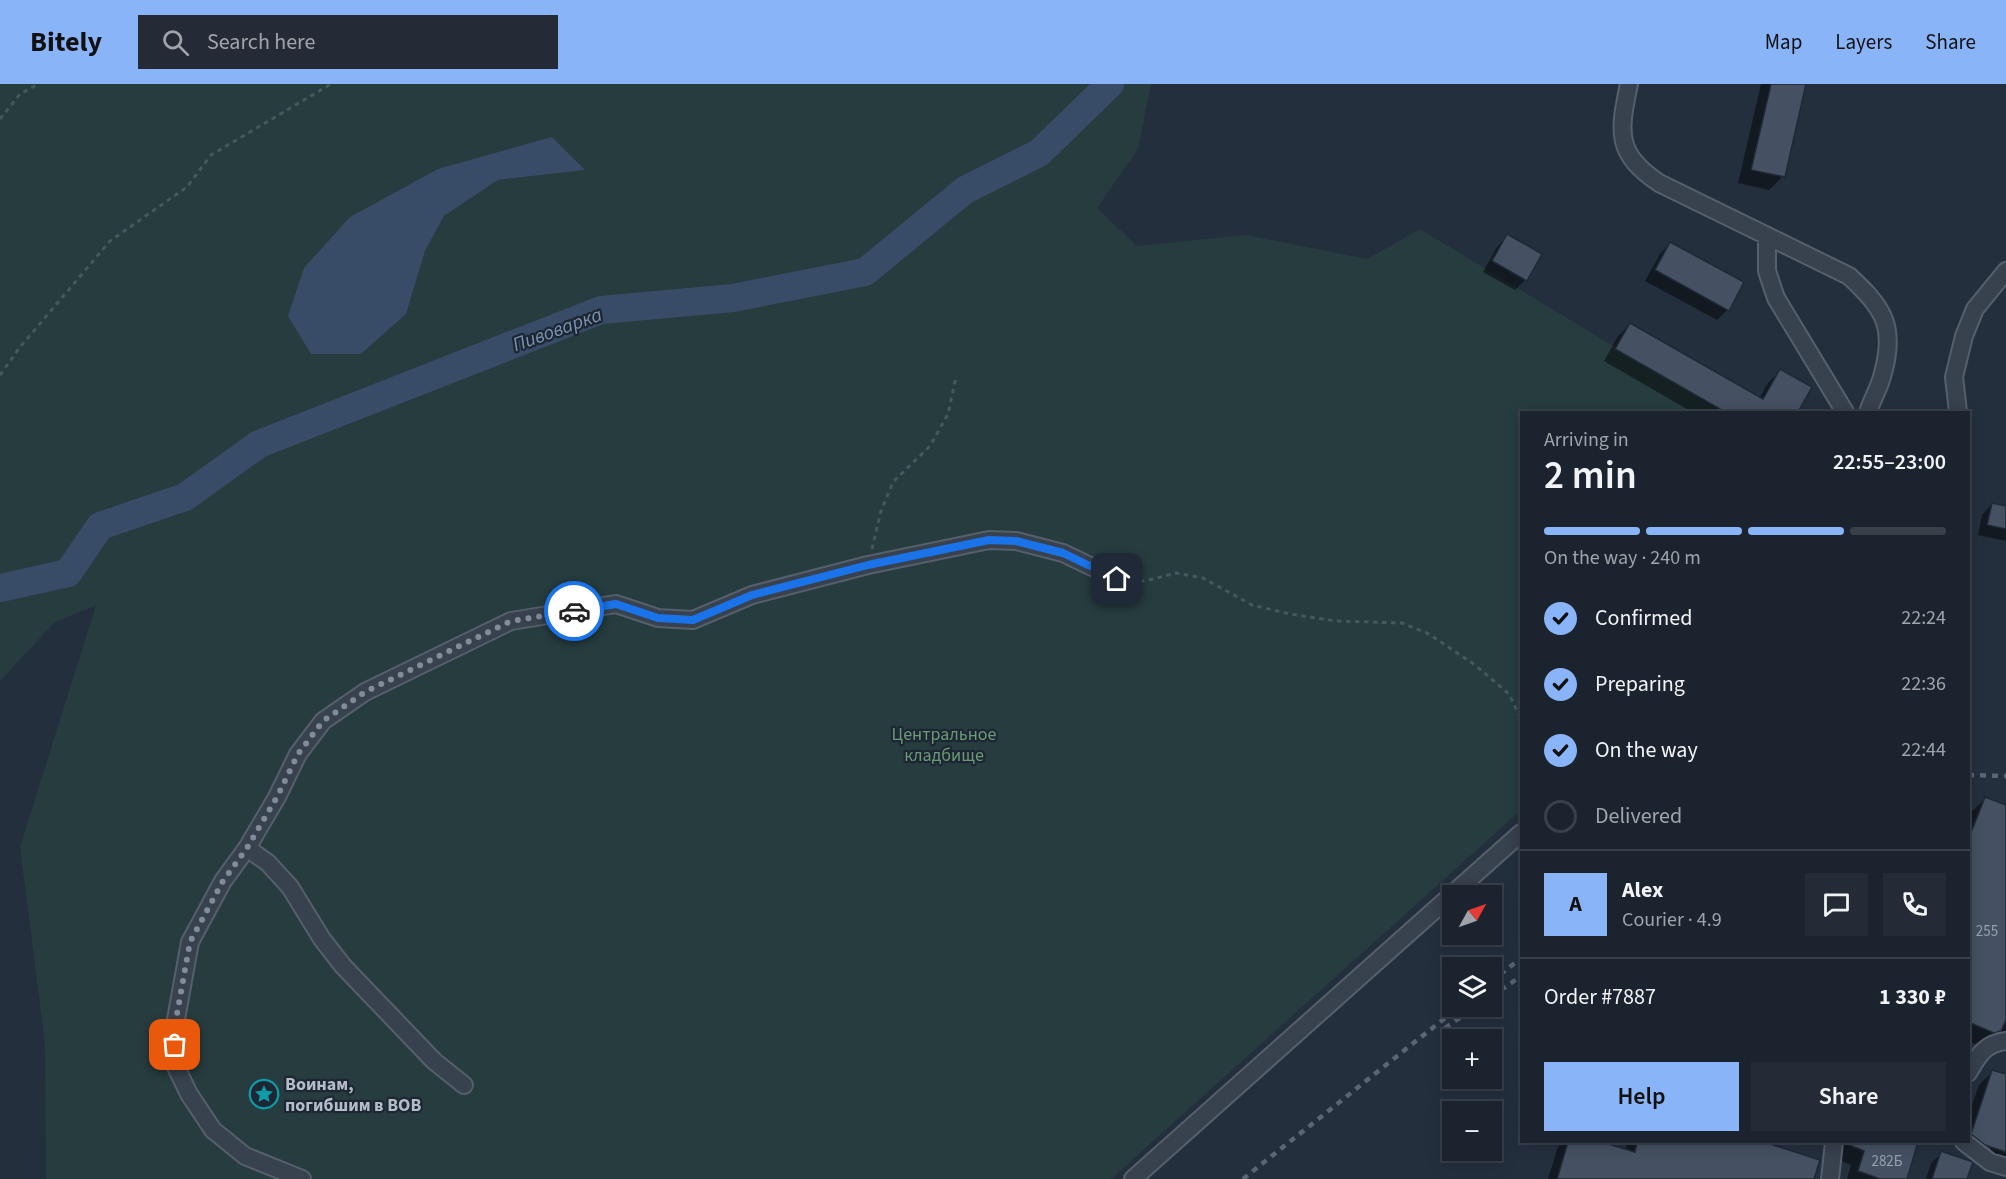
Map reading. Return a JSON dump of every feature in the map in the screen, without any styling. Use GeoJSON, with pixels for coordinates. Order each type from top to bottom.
{"type":"FeatureCollection","features":[{"type":"Feature","properties":{"kind":"street"},"geometry":{"type":"LineString","coordinates":[[1629,84],[1621,120],[1624,142],[1631,160],[1642,172],[1659,183],[1849,276],[1868,293],[1882,312],[1887,326],[1888,350],[1883,375],[1868,411]]}},
{"type":"Feature","properties":{"kind":"street"},"geometry":{"type":"LineString","coordinates":[[1767,236],[1767,271],[1776,298],[1844,411]]}},
{"type":"Feature","properties":{"kind":"street"},"geometry":{"type":"LineString","coordinates":[[1958,411],[1954,377],[1964,336],[1975,309],[2006,271]]}},
{"type":"Feature","properties":{"kind":"street"},"geometry":{"type":"LineString","coordinates":[[302,1179],[245,1156],[213,1130],[189,1094],[175,1065],[175,1025],[190,942],[223,881],[247,848],[277,797],[298,754],[323,721],[365,692],[511,621],[616,604],[658,618],[693,620],[752,595],[868,565],[989,540],[1016,541],[1063,553],[1117,579]]}},
{"type":"Feature","properties":{"kind":"street"},"geometry":{"type":"LineString","coordinates":[[1133,1179],[1520,834]]}},
{"type":"Feature","properties":{"kind":"street"},"geometry":{"type":"LineString","coordinates":[[247,848],[268,863],[290,887],[322,939],[343,966],[434,1061],[464,1085]]}},
{"type":"Feature","properties":{"kind":"street"},"geometry":{"type":"LineString","coordinates":[[1970,1070],[1977,1058],[1992,1043],[2006,1041]]}},
{"type":"Feature","properties":{"kind":"street"},"geometry":{"type":"LineString","coordinates":[[1830,1143],[1830,1179]]}},
{"type":"Feature","properties":{"kind":"street"},"geometry":{"type":"LineString","coordinates":[[1965,1143],[1990,1162],[2006,1167]]}},
{"type":"Feature","properties":{"kind":"path"},"geometry":{"type":"LineString","coordinates":[[0,118],[20,94],[38,84]]}},
{"type":"Feature","properties":{"kind":"path"},"geometry":{"type":"LineString","coordinates":[[0,375],[21,346],[110,241],[187,187],[211,155],[331,84]]}},
{"type":"Feature","properties":{"kind":"path"},"geometry":{"type":"LineString","coordinates":[[868,565],[881,511],[893,482],[930,446],[948,414],[956,377]]}},
{"type":"Feature","properties":{"kind":"path"},"geometry":{"type":"LineString","coordinates":[[1117,579],[1145,581],[1176,573],[1203,578],[1252,605],[1290,614],[1336,621],[1402,623],[1429,634],[1475,665],[1509,694],[1520,717]]}},
{"type":"Feature","properties":{"kind":"green space","name":"Центральное кладбище"},"geometry":{"type":"Polygon","coordinates":[[[0,84],[1151,84],[1138,149],[1097,208],[1137,246],[1246,235],[1367,259],[1420,229],[1720,411],[1520,411],[1520,811],[1111,1179],[46,1179],[45,1044],[20,847],[96,605],[54,623],[0,681],[0,84]],[[552,137],[288,316],[311,353],[361,354],[406,314],[425,251],[444,216],[498,180],[584,170],[552,137]]]}},
{"type":"Feature","properties":{"kind":"water"},"geometry":{"type":"Polygon","coordinates":[[[552,137],[585,170],[498,180],[444,216],[425,251],[406,314],[361,354],[311,354],[288,316],[304,268],[350,217],[438,169],[552,137]]]}},
{"type":"Feature","properties":{"kind":"building"},"geometry":{"type":"Polygon","coordinates":[[[1771,84],[1806,84],[1785,177],[1751,170],[1771,84]]]}},
{"type":"Feature","properties":{"kind":"building"},"geometry":{"type":"Polygon","coordinates":[[[1507,234],[1542,254],[1527,281],[1492,261],[1507,234]]]}},
{"type":"Feature","properties":{"kind":"building"},"geometry":{"type":"Polygon","coordinates":[[[1670,242],[1744,282],[1729,311],[1655,270],[1670,242]]]}},
{"type":"Feature","properties":{"kind":"building"},"geometry":{"type":"Polygon","coordinates":[[[1630,323],[1763,399],[1780,369],[1812,387],[1799,411],[1723,411],[1615,349],[1630,323]]]}},
{"type":"Feature","properties":{"kind":"building"},"geometry":{"type":"Polygon","coordinates":[[[1992,503],[2006,506],[2006,529],[1987,525],[1992,503]]]}},
{"type":"Feature","properties":{"kind":"building"},"geometry":{"type":"Polygon","coordinates":[[[1985,797],[2006,805],[2006,1020],[2001,1031],[1994,1033],[1970,1023],[1970,835],[1985,797]]]}},
{"type":"Feature","properties":{"kind":"building"},"geometry":{"type":"Polygon","coordinates":[[[1992,1070],[2006,1074],[2006,1152],[1985,1145],[1971,1134],[1992,1070]]]}},
{"type":"Feature","properties":{"kind":"building"},"geometry":{"type":"Polygon","coordinates":[[[1568,1143],[1605,1143],[1635,1152],[1637,1143],[1767,1143],[1820,1160],[1814,1179],[1557,1179],[1568,1143]]]}},
{"type":"Feature","properties":{"kind":"building"},"geometry":{"type":"Polygon","coordinates":[[[1844,1143],[1918,1143],[1907,1179],[1880,1179],[1858,1171],[1864,1151],[1844,1143]]]}},
{"type":"Feature","properties":{"kind":"building"},"geometry":{"type":"Polygon","coordinates":[[[1941,1151],[1973,1162],[1967,1179],[1932,1179],[1941,1151]]]}},
{"type":"Feature","properties":{"kind":"waterway","name":"Пивоварка"},"geometry":{"type":"LineString","coordinates":[[0,588],[68,573],[100,526],[185,497],[259,444],[601,310],[733,298],[865,272],[965,190],[1039,153],[1110,84]]}},
{"type":"Feature","properties":{"kind":"railway"},"geometry":{"type":"LineString","coordinates":[[1970,775],[2006,776]]}},
{"type":"Feature","properties":{"kind":"railway"},"geometry":{"type":"LineString","coordinates":[[1502,973],[1520,959]]}},
{"type":"Feature","properties":{"kind":"railway"},"geometry":{"type":"LineString","coordinates":[[1502,989],[1520,977]]}},
{"type":"Feature","properties":{"kind":"railway"},"geometry":{"type":"LineString","coordinates":[[1243,1179],[1446,1017]]}},
{"type":"Feature","properties":{"kind":"railway"},"geometry":{"type":"LineString","coordinates":[[1445,1028],[1461,1017]]}},
{"type":"Feature","properties":{"kind":"way so far"},"geometry":{"type":"LineString","coordinates":[[175,1045],[175,1025],[190,942],[223,881],[247,848],[277,797],[298,754],[323,721],[365,692],[511,621],[574,611]]}},
{"type":"Feature","properties":{"kind":"place","name":"Воинам, погибшим в ВОВ"},"geometry":{"type":"Point","coordinates":[264,1094]}},
{"type":"Feature","properties":{"kind":"route"},"geometry":{"type":"LineString","coordinates":[[574,611],[616,604],[658,618],[693,620],[752,595],[868,565],[989,540],[1016,541],[1063,553],[1117,579]]}}]}
